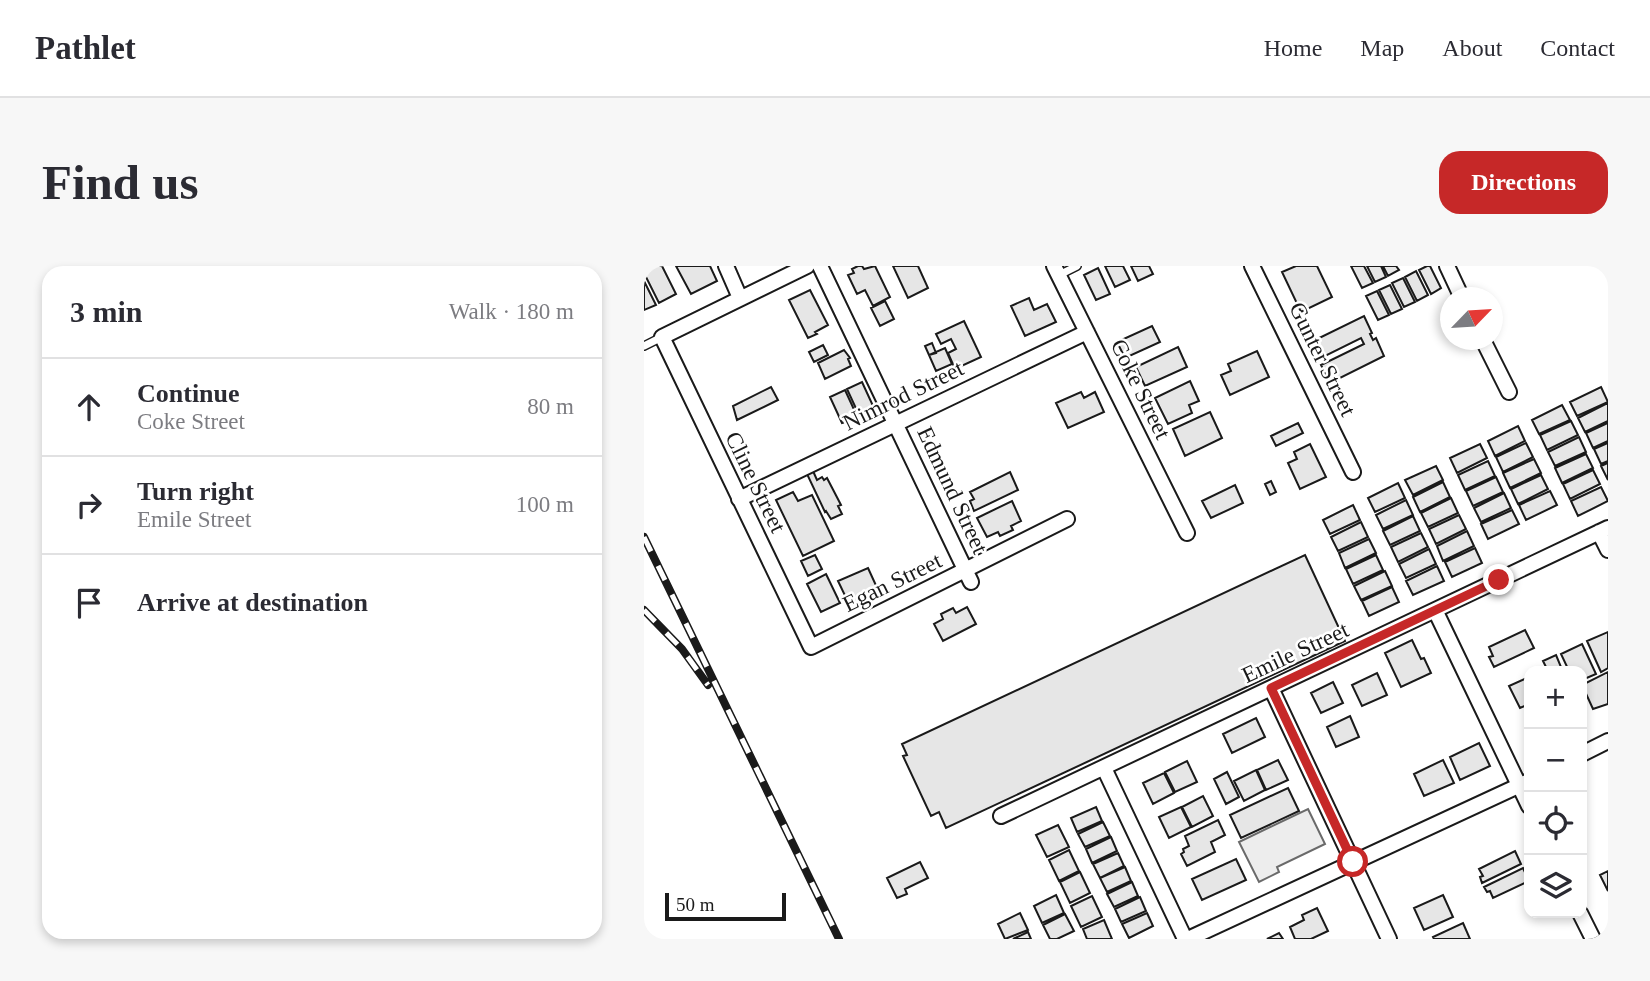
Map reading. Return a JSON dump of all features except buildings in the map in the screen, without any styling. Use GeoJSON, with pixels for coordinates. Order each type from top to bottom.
{"type":"FeatureCollection","features":[{"type":"Feature","properties":{"kind":"street"},"geometry":{"type":"LineString","coordinates":[[726,266],[740,298]]}},
{"type":"Feature","properties":{"kind":"street"},"geometry":{"type":"LineString","coordinates":[[662,337],[807,266]]}},
{"type":"Feature","properties":{"kind":"street","name":"Edmund Street"},"geometry":{"type":"LineString","coordinates":[[820,266],[969,576]]}},
{"type":"Feature","properties":{"kind":"street","name":"Gunter Street"},"geometry":{"type":"LineString","coordinates":[[1252,266],[1353,472]]}},
{"type":"Feature","properties":{"kind":"street"},"geometry":{"type":"LineString","coordinates":[[1447,266],[1457,287]]}},
{"type":"Feature","properties":{"kind":"street","name":"Coke Street"},"geometry":{"type":"LineString","coordinates":[[1056,270],[1187,533]]}},
{"type":"Feature","properties":{"kind":"street","name":"Nimrod Street"},"geometry":{"type":"LineString","coordinates":[[739,499],[1087,332]]}},
{"type":"Feature","properties":{"kind":"street","name":"Cline Street"},"geometry":{"type":"LineString","coordinates":[[662,337],[811,646]]}},
{"type":"Feature","properties":{"kind":"street"},"geometry":{"type":"LineString","coordinates":[[1488,350],[1509,392]]}},
{"type":"Feature","properties":{"kind":"street","name":"Egan Street"},"geometry":{"type":"LineString","coordinates":[[811,646],[969,576],[1067,519]]}},
{"type":"Feature","properties":{"kind":"street"},"geometry":{"type":"LineString","coordinates":[[1604,530],[1608,550]]}},
{"type":"Feature","properties":{"kind":"street","name":"Emile Street"},"geometry":{"type":"LineString","coordinates":[[1001,816],[1604,530]]}},
{"type":"Feature","properties":{"kind":"street"},"geometry":{"type":"LineString","coordinates":[[1104,768],[1186,939],[1524,783],[1435,610]]}},
{"type":"Feature","properties":{"kind":"street"},"geometry":{"type":"LineString","coordinates":[[1271,688],[1389,939]]}},
{"type":"Feature","properties":{"kind":"street"},"geometry":{"type":"LineString","coordinates":[[1587,752],[1608,741]]}},
{"type":"Feature","properties":{"kind":"street"},"geometry":{"type":"LineString","coordinates":[[1582,918],[1593,939]]}},
{"type":"Feature","properties":{"kind":"lane"},"geometry":{"type":"LineString","coordinates":[[1056,270],[1077,266]]}},
{"type":"Feature","properties":{"kind":"lane"},"geometry":{"type":"LineString","coordinates":[[644,346],[662,337]]}},
{"type":"Feature","properties":{"kind":"shaded area"},"geometry":{"type":"Polygon","coordinates":[[[1308,809],[1325,844],[1277,867],[1279,872],[1259,882],[1239,842],[1308,809]]]}},
{"type":"Feature","properties":{"kind":"railway"},"geometry":{"type":"LineString","coordinates":[[644,537],[839,939]]}},
{"type":"Feature","properties":{"kind":"railway"},"geometry":{"type":"LineString","coordinates":[[644,610],[682,649],[708,685]]}},
{"type":"Feature","properties":{"kind":"route"},"geometry":{"type":"LineString","coordinates":[[1353,862],[1271,688],[1499,580]]}}]}
